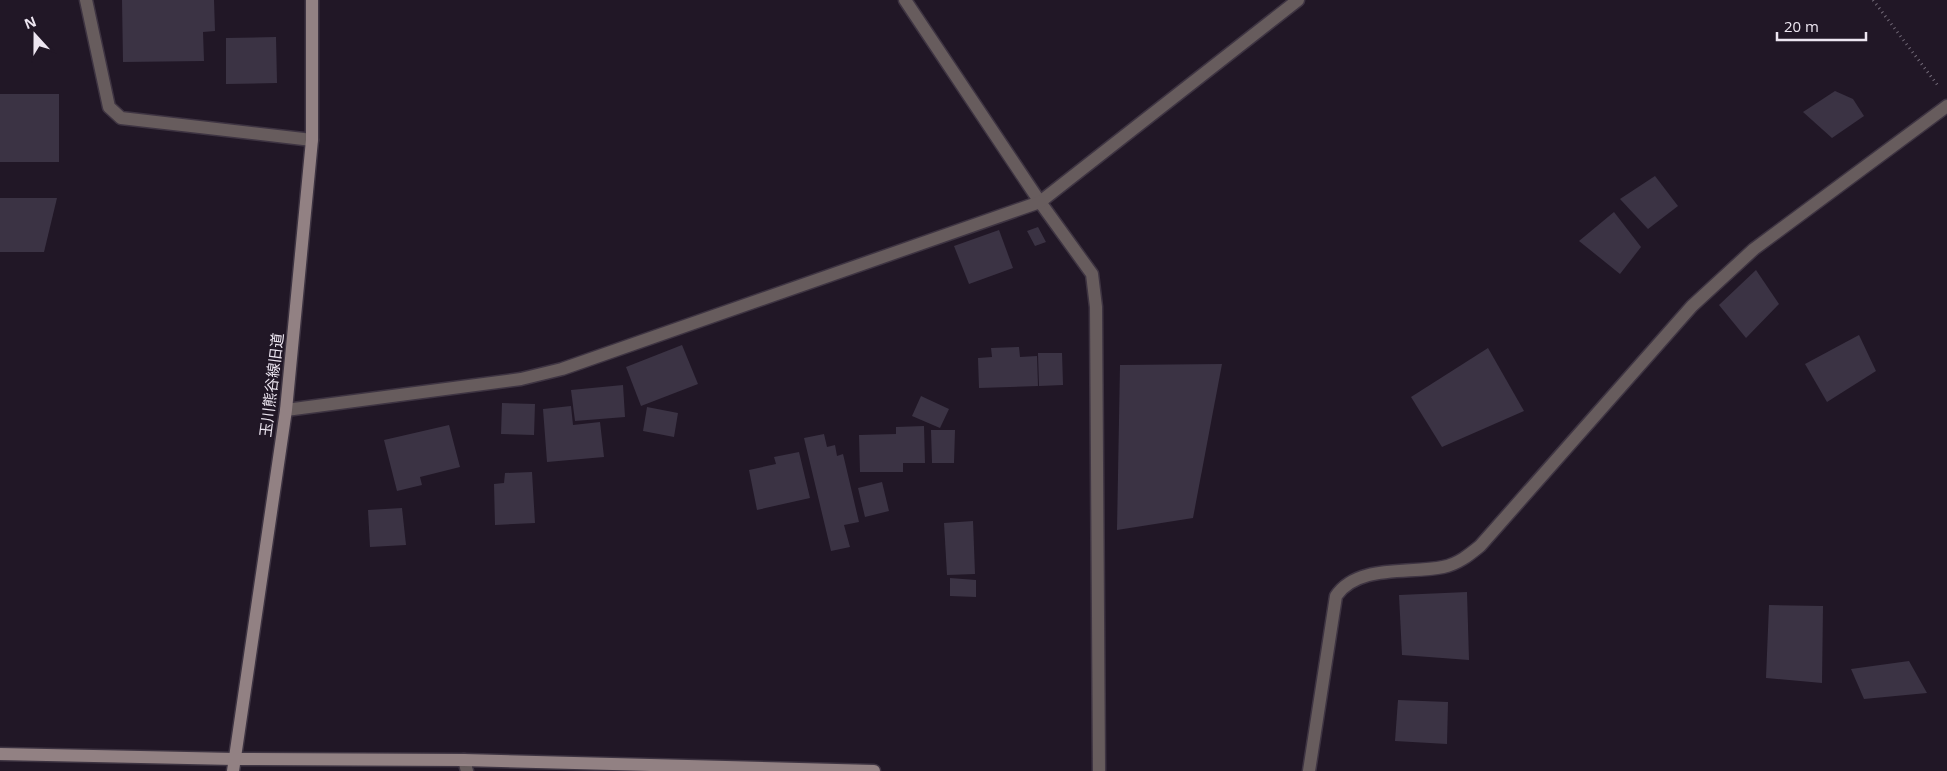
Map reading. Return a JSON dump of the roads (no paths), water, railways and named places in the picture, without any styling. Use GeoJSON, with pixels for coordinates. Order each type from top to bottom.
{"type":"FeatureCollection","features":[{"type":"Feature","properties":{"kind":"street"},"geometry":{"type":"LineString","coordinates":[[86,0],[109,108],[121,118],[312,140]]}},
{"type":"Feature","properties":{"kind":"street","name":"玉川熊谷線旧道"},"geometry":{"type":"LineString","coordinates":[[234,765],[286,410],[312,140],[312,0]]}},
{"type":"Feature","properties":{"kind":"street"},"geometry":{"type":"LineString","coordinates":[[905,0],[1040,202],[1092,274],[1096,307],[1099,771]]}},
{"type":"Feature","properties":{"kind":"street"},"geometry":{"type":"LineString","coordinates":[[286,410],[521,379],[562,369],[1040,202],[1298,0]]}},
{"type":"Feature","properties":{"kind":"street"},"geometry":{"type":"LineString","coordinates":[[1309,771],[1336,596],[1343,585],[1358,577],[1444,566],[1463,559],[1480,546],[1692,306],[1754,249],[1947,106]]}},
{"type":"Feature","properties":{"kind":"street"},"geometry":{"type":"LineString","coordinates":[[0,754],[234,765],[466,765],[874,771]]}}]}
